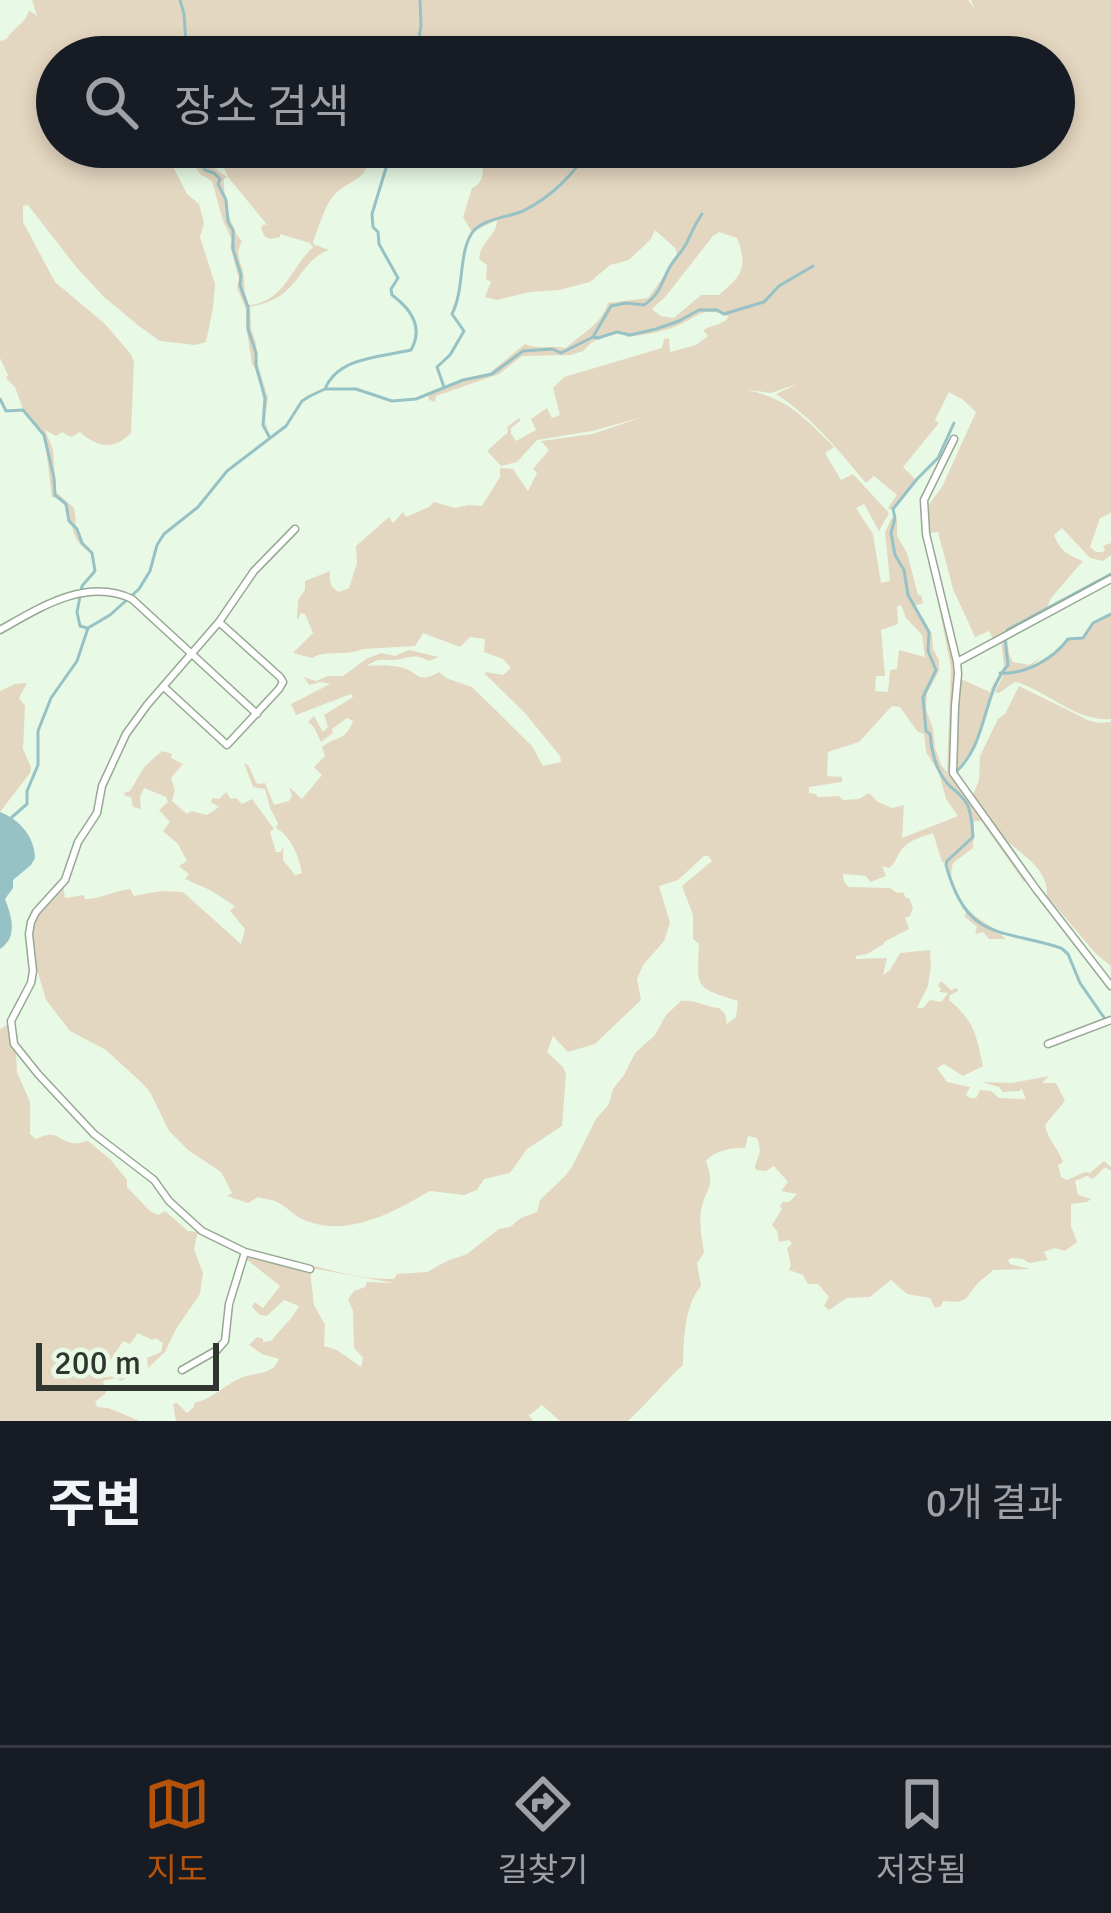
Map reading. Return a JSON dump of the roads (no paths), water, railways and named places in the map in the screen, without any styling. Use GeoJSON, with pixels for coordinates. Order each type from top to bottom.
{"type":"FeatureCollection","features":[{"type":"Feature","properties":{"kind":"street"},"geometry":{"type":"LineString","coordinates":[[954,439],[924,500],[926,534],[957,662],[953,773],[1111,986]]}},
{"type":"Feature","properties":{"kind":"street"},"geometry":{"type":"LineString","coordinates":[[295,529],[254,571],[219,622],[126,734],[102,786],[97,813],[78,842],[64,880],[33,917],[28,934],[31,983],[12,1016],[12,1038],[17,1050],[94,1134],[154,1180],[202,1231],[244,1252],[310,1269]]}},
{"type":"Feature","properties":{"kind":"street"},"geometry":{"type":"LineString","coordinates":[[957,662],[1111,578]]}},
{"type":"Feature","properties":{"kind":"street"},"geometry":{"type":"LineString","coordinates":[[0,630],[55,600],[117,593],[132,598],[257,714]]}},
{"type":"Feature","properties":{"kind":"street"},"geometry":{"type":"LineString","coordinates":[[164,687],[227,745],[257,714],[283,682],[219,622]]}},
{"type":"Feature","properties":{"kind":"street"},"geometry":{"type":"LineString","coordinates":[[1048,1044],[1111,1020]]}},
{"type":"Feature","properties":{"kind":"street"},"geometry":{"type":"LineString","coordinates":[[182,1370],[225,1341],[229,1304],[244,1252]]}},
{"type":"Feature","properties":{"kind":"water"},"geometry":{"type":"Polygon","coordinates":[[[0,812],[25,830],[35,858],[13,880],[5,899],[12,932],[0,949],[0,812]]]}},
{"type":"Feature","properties":{"kind":"waterway"},"geometry":{"type":"LineString","coordinates":[[180,0],[186,36]]}},
{"type":"Feature","properties":{"kind":"waterway"},"geometry":{"type":"LineString","coordinates":[[419,36],[420,0]]}},
{"type":"Feature","properties":{"kind":"waterway"},"geometry":{"type":"LineString","coordinates":[[204,168],[220,179],[226,200],[265,398],[263,425],[270,438]]}},
{"type":"Feature","properties":{"kind":"waterway"},"geometry":{"type":"LineString","coordinates":[[325,389],[350,364],[411,350],[415,342],[414,319],[392,295],[398,278],[373,227],[372,214],[386,168]]}},
{"type":"Feature","properties":{"kind":"waterway"},"geometry":{"type":"LineString","coordinates":[[444,387],[437,367],[464,331],[452,314],[472,233],[482,224],[543,199],[575,168]]}},
{"type":"Feature","properties":{"kind":"waterway"},"geometry":{"type":"LineString","coordinates":[[594,335],[611,306],[644,305],[654,296],[702,214]]}},
{"type":"Feature","properties":{"kind":"waterway"},"geometry":{"type":"LineString","coordinates":[[12,817],[27,804],[38,765],[38,731],[51,698],[77,661],[88,628],[139,589],[164,534],[198,507],[227,471],[286,426],[302,401],[325,389],[356,389],[392,401],[416,399],[492,374],[523,351],[561,353],[593,337],[656,329],[699,310],[724,314],[764,302],[779,286],[813,266]]}},
{"type":"Feature","properties":{"kind":"waterway"},"geometry":{"type":"LineString","coordinates":[[0,399],[6,411],[23,410],[44,435],[55,495],[66,504],[69,521],[92,553],[95,571],[82,586],[77,612],[80,626],[87,628]]}},
{"type":"Feature","properties":{"kind":"waterway"},"geometry":{"type":"LineString","coordinates":[[954,423],[938,458],[893,509],[891,533],[908,595],[929,632],[928,651],[936,670],[923,697],[926,731],[940,772],[966,802],[971,818],[973,837],[946,865],[954,890],[975,919],[1068,954],[1080,983],[1105,1019]]}},
{"type":"Feature","properties":{"kind":"waterway"},"geometry":{"type":"LineString","coordinates":[[1007,630],[1111,574]]}},
{"type":"Feature","properties":{"kind":"waterway"},"geometry":{"type":"LineString","coordinates":[[1000,673],[1038,664],[1068,639],[1083,638],[1093,623],[1111,614]]}},
{"type":"Feature","properties":{"kind":"waterway"},"geometry":{"type":"LineString","coordinates":[[957,771],[974,746],[993,690],[1008,665],[1005,639]]}}]}
